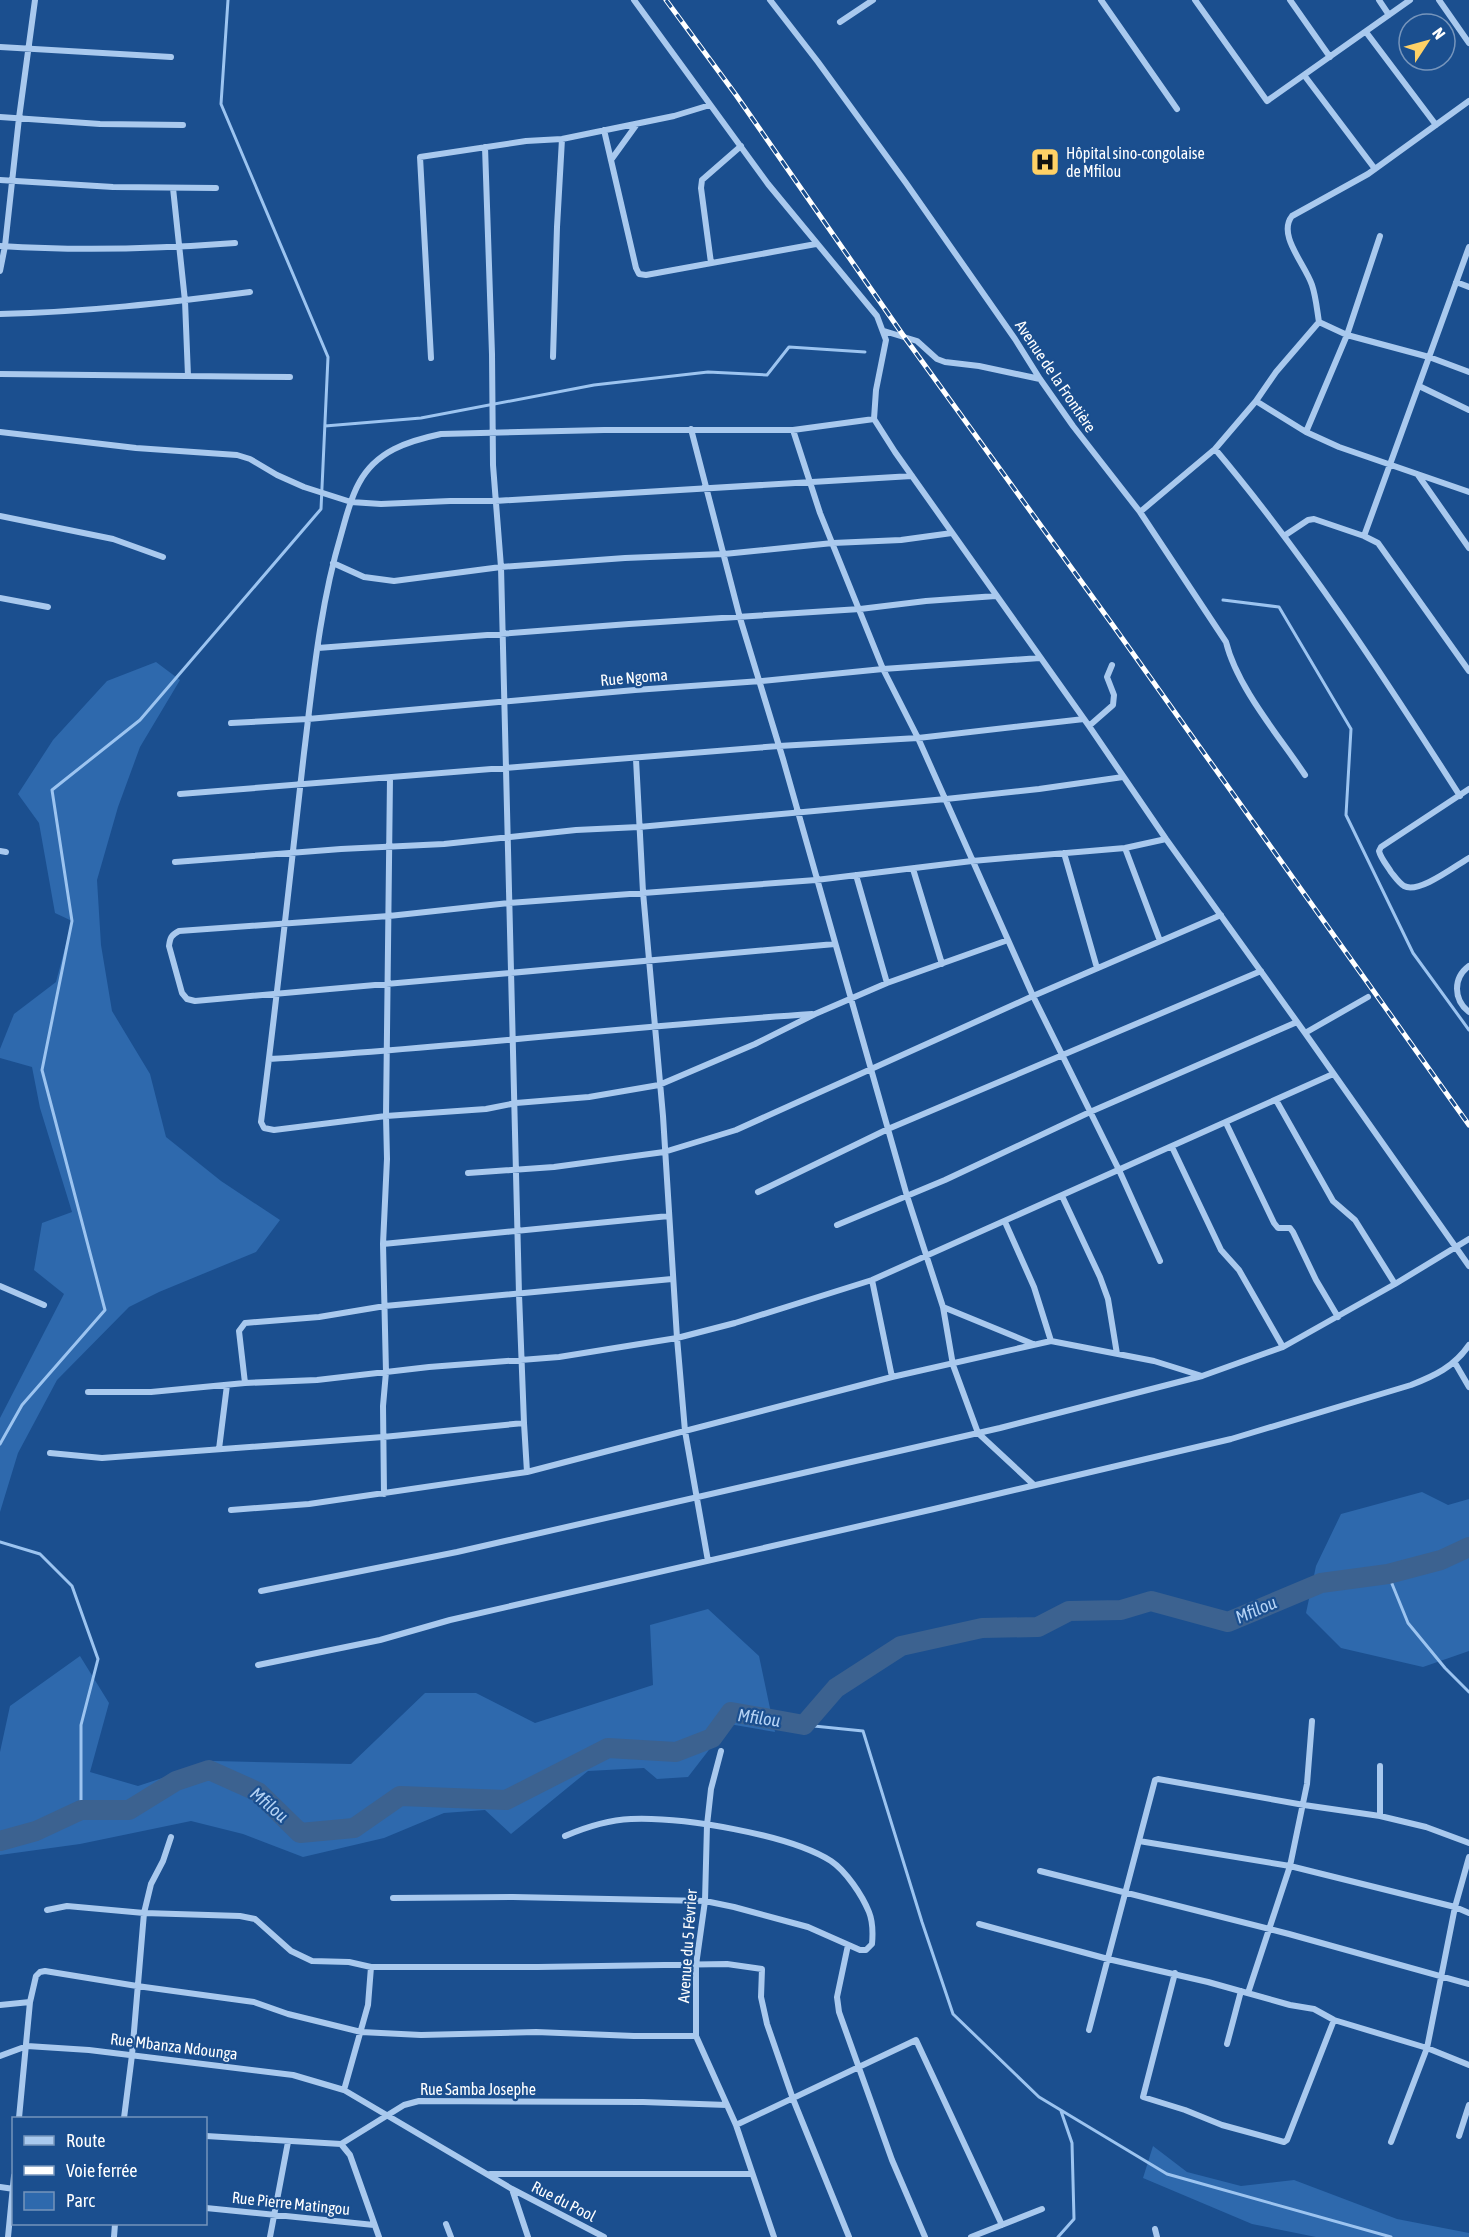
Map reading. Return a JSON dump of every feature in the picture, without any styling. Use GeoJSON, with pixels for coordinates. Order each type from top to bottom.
{"type":"FeatureCollection","features":[{"type":"Feature","properties":{"kind":"street"},"geometry":{"type":"LineString","coordinates":[[0,271],[35,0]]}},
{"type":"Feature","properties":{"kind":"street"},"geometry":{"type":"LineString","coordinates":[[634,0],[768,184],[877,316],[884,331],[886,348],[876,390],[874,419],[1166,839],[1469,1266]]}},
{"type":"Feature","properties":{"kind":"street","name":"Avenue de la Frontière"},"geometry":{"type":"LineString","coordinates":[[770,0],[906,183],[1073,426],[1140,512],[1227,642],[1231,661],[1242,681],[1305,775]]}},
{"type":"Feature","properties":{"kind":"street"},"geometry":{"type":"LineString","coordinates":[[840,22],[873,0]]}},
{"type":"Feature","properties":{"kind":"street"},"geometry":{"type":"LineString","coordinates":[[1101,0],[1177,109]]}},
{"type":"Feature","properties":{"kind":"street"},"geometry":{"type":"LineString","coordinates":[[1195,0],[1267,101],[1410,0]]}},
{"type":"Feature","properties":{"kind":"street"},"geometry":{"type":"LineString","coordinates":[[1290,0],[1330,57]]}},
{"type":"Feature","properties":{"kind":"street"},"geometry":{"type":"LineString","coordinates":[[1379,0],[1389,15]]}},
{"type":"Feature","properties":{"kind":"street"},"geometry":{"type":"LineString","coordinates":[[1439,0],[1469,43]]}},
{"type":"Feature","properties":{"kind":"street"},"geometry":{"type":"LineString","coordinates":[[1366,32],[1436,125]]}},
{"type":"Feature","properties":{"kind":"street"},"geometry":{"type":"LineString","coordinates":[[0,47],[171,57]]}},
{"type":"Feature","properties":{"kind":"street"},"geometry":{"type":"LineString","coordinates":[[1304,75],[1375,169]]}},
{"type":"Feature","properties":{"kind":"street"},"geometry":{"type":"LineString","coordinates":[[1319,322],[1312,285],[1291,244],[1286,230],[1287,222],[1292,216],[1375,169],[1469,101]]}},
{"type":"Feature","properties":{"kind":"street"},"geometry":{"type":"LineString","coordinates":[[431,358],[420,157],[526,141],[562,139],[674,116],[710,105]]}},
{"type":"Feature","properties":{"kind":"street"},"geometry":{"type":"LineString","coordinates":[[0,117],[100,124],[183,125]]}},
{"type":"Feature","properties":{"kind":"street"},"geometry":{"type":"LineString","coordinates":[[611,160],[637,124]]}},
{"type":"Feature","properties":{"kind":"street"},"geometry":{"type":"LineString","coordinates":[[604,130],[639,274],[646,275],[816,244]]}},
{"type":"Feature","properties":{"kind":"street"},"geometry":{"type":"LineString","coordinates":[[553,357],[556,227],[562,139]]}},
{"type":"Feature","properties":{"kind":"street"},"geometry":{"type":"LineString","coordinates":[[711,263],[701,188],[702,180],[741,146]]}},
{"type":"Feature","properties":{"kind":"street"},"geometry":{"type":"LineString","coordinates":[[485,147],[495,501],[501,567],[519,1294],[527,1472]]}},
{"type":"Feature","properties":{"kind":"street"},"geometry":{"type":"LineString","coordinates":[[0,180],[216,188]]}},
{"type":"Feature","properties":{"kind":"street"},"geometry":{"type":"LineString","coordinates":[[173,188],[184,301],[188,376]]}},
{"type":"Feature","properties":{"kind":"street"},"geometry":{"type":"LineString","coordinates":[[1306,432],[1347,335],[1380,236]]}},
{"type":"Feature","properties":{"kind":"street"},"geometry":{"type":"LineString","coordinates":[[2,246],[178,248],[235,243]]}},
{"type":"Feature","properties":{"kind":"street"},"geometry":{"type":"LineString","coordinates":[[1364,536],[1469,247]]}},
{"type":"Feature","properties":{"kind":"street"},"geometry":{"type":"LineString","coordinates":[[1456,282],[1469,287]]}},
{"type":"Feature","properties":{"kind":"street"},"geometry":{"type":"LineString","coordinates":[[0,314],[65,313],[133,308],[250,292]]}},
{"type":"Feature","properties":{"kind":"street"},"geometry":{"type":"LineString","coordinates":[[1319,322],[1347,335],[1429,357],[1469,372]]}},
{"type":"Feature","properties":{"kind":"street"},"geometry":{"type":"LineString","coordinates":[[1140,512],[1215,449],[1319,322]]}},
{"type":"Feature","properties":{"kind":"street"},"geometry":{"type":"LineString","coordinates":[[884,331],[916,341],[945,362],[979,366],[1040,379]]}},
{"type":"Feature","properties":{"kind":"street"},"geometry":{"type":"LineString","coordinates":[[0,374],[290,377]]}},
{"type":"Feature","properties":{"kind":"street"},"geometry":{"type":"LineString","coordinates":[[1419,386],[1469,410]]}},
{"type":"Feature","properties":{"kind":"street"},"geometry":{"type":"LineString","coordinates":[[1256,401],[1306,432],[1389,466],[1469,492]]}},
{"type":"Feature","properties":{"kind":"street"},"geometry":{"type":"LineString","coordinates":[[874,419],[793,430],[691,429],[441,434],[415,440],[392,450],[380,457],[368,469],[358,484],[351,502],[333,563],[318,648],[261,1122],[264,1128],[274,1130],[386,1116],[486,1109],[516,1103],[589,1098],[659,1085],[887,983],[1008,940]]}},
{"type":"Feature","properties":{"kind":"street"},"geometry":{"type":"LineString","coordinates":[[691,429],[740,618],[761,681],[907,1196],[943,1307],[953,1365],[978,1433],[1034,1485]]}},
{"type":"Feature","properties":{"kind":"street"},"geometry":{"type":"LineString","coordinates":[[793,430],[809,482],[883,669],[946,799],[1033,996],[1119,1170],[1160,1261]]}},
{"type":"Feature","properties":{"kind":"street"},"geometry":{"type":"LineString","coordinates":[[0,432],[136,448],[237,455],[250,459],[304,487],[351,502],[381,504],[495,501],[912,476]]}},
{"type":"Feature","properties":{"kind":"street"},"geometry":{"type":"LineString","coordinates":[[1215,449],[1284,536],[1384,679],[1460,796]]}},
{"type":"Feature","properties":{"kind":"street"},"geometry":{"type":"LineString","coordinates":[[1418,474],[1469,548]]}},
{"type":"Feature","properties":{"kind":"street"},"geometry":{"type":"LineString","coordinates":[[0,516],[113,539],[162,557]]}},
{"type":"Feature","properties":{"kind":"street"},"geometry":{"type":"LineString","coordinates":[[1284,536],[1308,520],[1314,519],[1364,536],[1380,545],[1469,671]]}},
{"type":"Feature","properties":{"kind":"street"},"geometry":{"type":"LineString","coordinates":[[333,563],[364,577],[394,580],[501,567],[724,554],[833,543],[901,540],[952,533]]}},
{"type":"Feature","properties":{"kind":"street"},"geometry":{"type":"LineString","coordinates":[[318,648],[860,609],[996,596]]}},
{"type":"Feature","properties":{"kind":"street"},"geometry":{"type":"LineString","coordinates":[[0,598],[48,607]]}},
{"type":"Feature","properties":{"kind":"street","name":"Rue Ngoma"},"geometry":{"type":"LineString","coordinates":[[231,723],[308,719],[883,669],[1040,658]]}},
{"type":"Feature","properties":{"kind":"street"},"geometry":{"type":"LineString","coordinates":[[1089,726],[1113,705],[1114,695],[1107,677],[1112,664]]}},
{"type":"Feature","properties":{"kind":"street"},"geometry":{"type":"LineString","coordinates":[[180,794],[779,746],[918,738],[1083,719]]}},
{"type":"Feature","properties":{"kind":"street"},"geometry":{"type":"LineString","coordinates":[[636,759],[643,892],[685,1431],[695,1498],[708,1561]]}},
{"type":"Feature","properties":{"kind":"street"},"geometry":{"type":"LineString","coordinates":[[175,862],[444,844],[576,830],[639,827],[946,799],[1123,777]]}},
{"type":"Feature","properties":{"kind":"street"},"geometry":{"type":"LineString","coordinates":[[384,1494],[383,1437],[386,1372],[383,1244],[387,1159],[386,1050],[390,778]]}},
{"type":"Feature","properties":{"kind":"street"},"geometry":{"type":"LineString","coordinates":[[1469,789],[1378,851],[1396,879],[1403,886],[1411,888],[1434,879],[1469,858]]}},
{"type":"Feature","properties":{"kind":"street"},"geometry":{"type":"LineString","coordinates":[[835,944],[579,968],[388,982],[195,1001],[187,999],[182,993],[169,946],[173,934],[179,932],[389,916],[643,892],[816,880],[972,861],[1125,848],[1166,839]]}},
{"type":"Feature","properties":{"kind":"street"},"geometry":{"type":"LineString","coordinates":[[1125,848],[1160,941]]}},
{"type":"Feature","properties":{"kind":"street"},"geometry":{"type":"LineString","coordinates":[[1064,853],[1096,968]]}},
{"type":"Feature","properties":{"kind":"street"},"geometry":{"type":"LineString","coordinates":[[913,869],[942,964]]}},
{"type":"Feature","properties":{"kind":"street"},"geometry":{"type":"LineString","coordinates":[[856,875],[887,983]]}},
{"type":"Feature","properties":{"kind":"street"},"geometry":{"type":"LineString","coordinates":[[468,1173],[664,1152],[700,1143],[736,1130],[1096,968],[1221,915]]}},
{"type":"Feature","properties":{"kind":"street"},"geometry":{"type":"LineString","coordinates":[[1469,966],[1461,972],[1457,990],[1459,1001],[1469,1011]]}},
{"type":"Feature","properties":{"kind":"street"},"geometry":{"type":"LineString","coordinates":[[758,1191],[888,1129],[1261,971]]}},
{"type":"Feature","properties":{"kind":"street"},"geometry":{"type":"LineString","coordinates":[[1305,1033],[1368,997]]}},
{"type":"Feature","properties":{"kind":"street"},"geometry":{"type":"LineString","coordinates":[[269,1059],[655,1024],[815,1014]]}},
{"type":"Feature","properties":{"kind":"street"},"geometry":{"type":"LineString","coordinates":[[837,1225],[1297,1022]]}},
{"type":"Feature","properties":{"kind":"street"},"geometry":{"type":"LineString","coordinates":[[88,1392],[151,1392],[245,1383],[307,1381],[559,1357],[677,1338],[735,1323],[872,1280],[1333,1074]]}},
{"type":"Feature","properties":{"kind":"street"},"geometry":{"type":"LineString","coordinates":[[1276,1100],[1333,1202],[1354,1220],[1395,1284]]}},
{"type":"Feature","properties":{"kind":"street"},"geometry":{"type":"LineString","coordinates":[[1226,1123],[1274,1224],[1278,1228],[1290,1228],[1293,1232],[1316,1281],[1338,1317]]}},
{"type":"Feature","properties":{"kind":"street"},"geometry":{"type":"LineString","coordinates":[[1172,1147],[1221,1250],[1239,1270],[1283,1347]]}},
{"type":"Feature","properties":{"kind":"street"},"geometry":{"type":"LineString","coordinates":[[1062,1196],[1108,1299],[1117,1354]]}},
{"type":"Feature","properties":{"kind":"street"},"geometry":{"type":"LineString","coordinates":[[383,1244],[669,1216]]}},
{"type":"Feature","properties":{"kind":"street"},"geometry":{"type":"LineString","coordinates":[[1005,1221],[1035,1287],[1051,1341]]}},
{"type":"Feature","properties":{"kind":"street"},"geometry":{"type":"LineString","coordinates":[[261,1592],[457,1552],[695,1498],[978,1433],[1202,1376],[1283,1347],[1469,1239]]}},
{"type":"Feature","properties":{"kind":"street"},"geometry":{"type":"LineString","coordinates":[[245,1383],[239,1331],[245,1323],[319,1317],[385,1306],[672,1279]]}},
{"type":"Feature","properties":{"kind":"street"},"geometry":{"type":"LineString","coordinates":[[872,1280],[892,1377]]}},
{"type":"Feature","properties":{"kind":"street"},"geometry":{"type":"LineString","coordinates":[[0,1286],[44,1305]]}},
{"type":"Feature","properties":{"kind":"street"},"geometry":{"type":"LineString","coordinates":[[943,1307],[1034,1344]]}},
{"type":"Feature","properties":{"kind":"street"},"geometry":{"type":"LineString","coordinates":[[231,1510],[309,1504],[527,1472],[892,1377],[1051,1341],[1154,1361],[1202,1376]]}},
{"type":"Feature","properties":{"kind":"street"},"geometry":{"type":"LineString","coordinates":[[258,1665],[380,1640],[450,1620],[1231,1439],[1411,1385],[1455,1363],[1469,1345]]}},
{"type":"Feature","properties":{"kind":"street"},"geometry":{"type":"LineString","coordinates":[[1455,1363],[1469,1387]]}},
{"type":"Feature","properties":{"kind":"street"},"geometry":{"type":"LineString","coordinates":[[219,1449],[227,1385]]}},
{"type":"Feature","properties":{"kind":"street"},"geometry":{"type":"LineString","coordinates":[[50,1453],[102,1458],[383,1437],[524,1423]]}},
{"type":"Feature","properties":{"kind":"street"},"geometry":{"type":"LineString","coordinates":[[1248,1993],[1290,1866],[1304,1806],[1312,1720]]}},
{"type":"Feature","properties":{"kind":"street","name":"Avenue du 5 Février"},"geometry":{"type":"LineString","coordinates":[[721,1751],[711,1789],[707,1825],[705,1902],[696,1965],[696,2036],[736,2125],[774,2237]]}},
{"type":"Feature","properties":{"kind":"street"},"geometry":{"type":"LineString","coordinates":[[1380,1766],[1380,1816]]}},
{"type":"Feature","properties":{"kind":"street"},"geometry":{"type":"LineString","coordinates":[[1089,2030],[1155,1780],[1258,1796],[1304,1806],[1380,1816],[1426,1827],[1469,1843]]}},
{"type":"Feature","properties":{"kind":"street"},"geometry":{"type":"LineString","coordinates":[[393,1898],[513,1897],[705,1902],[734,1906],[808,1927],[848,1945],[866,1950],[872,1944],[870,1913],[846,1876],[832,1862],[774,1838],[707,1825],[630,1819],[587,1827],[565,1836]]}},
{"type":"Feature","properties":{"kind":"street"},"geometry":{"type":"LineString","coordinates":[[124,2117],[132,2055],[144,1913],[151,1884],[163,1861],[171,1837]]}},
{"type":"Feature","properties":{"kind":"street"},"geometry":{"type":"LineString","coordinates":[[1139,1841],[1290,1866],[1455,1907],[1469,1913]]}},
{"type":"Feature","properties":{"kind":"street"},"geometry":{"type":"LineString","coordinates":[[1392,2142],[1426,2048],[1455,1907],[1469,1857]]}},
{"type":"Feature","properties":{"kind":"street"},"geometry":{"type":"LineString","coordinates":[[1040,1871],[1270,1929],[1440,1974],[1469,1984]]}},
{"type":"Feature","properties":{"kind":"street"},"geometry":{"type":"LineString","coordinates":[[47,1910],[67,1906],[144,1913],[240,1916],[255,1919],[291,1951],[312,1961],[349,1962],[371,1967],[727,1964],[762,1969],[763,2006],[793,2099],[849,2237]]}},
{"type":"Feature","properties":{"kind":"street"},"geometry":{"type":"LineString","coordinates":[[979,1924],[1108,1959],[1174,1973],[1290,2005],[1314,2009],[1334,2020],[1426,2048],[1469,2065]]}},
{"type":"Feature","properties":{"kind":"street"},"geometry":{"type":"LineString","coordinates":[[848,1945],[837,1997],[839,2012],[892,2160],[925,2237]]}},
{"type":"Feature","properties":{"kind":"street"},"geometry":{"type":"LineString","coordinates":[[345,2090],[368,2005],[371,1967]]}},
{"type":"Feature","properties":{"kind":"street"},"geometry":{"type":"LineString","coordinates":[[20,2117],[30,2002],[36,1976],[45,1971],[254,2002],[288,2014],[362,2032],[421,2035],[536,2032],[696,2036]]}},
{"type":"Feature","properties":{"kind":"street"},"geometry":{"type":"LineString","coordinates":[[1174,1973],[1143,2097],[1258,2136],[1284,2142],[1287,2140],[1334,2020]]}},
{"type":"Feature","properties":{"kind":"street"},"geometry":{"type":"LineString","coordinates":[[1227,2044],[1241,1991]]}},
{"type":"Feature","properties":{"kind":"street"},"geometry":{"type":"LineString","coordinates":[[0,2005],[30,2002]]}},
{"type":"Feature","properties":{"kind":"street"},"geometry":{"type":"LineString","coordinates":[[736,2125],[916,2040],[1002,2225]]}},
{"type":"Feature","properties":{"kind":"street","name":"Rue Mbanza Ndounga"},"geometry":{"type":"LineString","coordinates":[[0,2055],[27,2046],[132,2055],[293,2075],[345,2090],[390,2116]]}},
{"type":"Feature","properties":{"kind":"street","name":"Rue Samba Josephe"},"geometry":{"type":"LineString","coordinates":[[340,2144],[390,2116],[404,2105],[419,2101],[643,2102],[727,2105]]}},
{"type":"Feature","properties":{"kind":"street"},"geometry":{"type":"LineString","coordinates":[[1460,2136],[1469,2105]]}},
{"type":"Feature","properties":{"kind":"street","name":"Rue du Pool"},"geometry":{"type":"LineString","coordinates":[[390,2116],[512,2189],[604,2237]]}},
{"type":"Feature","properties":{"kind":"street"},"geometry":{"type":"LineString","coordinates":[[207,2136],[340,2144],[350,2155],[379,2237]]}},
{"type":"Feature","properties":{"kind":"street"},"geometry":{"type":"LineString","coordinates":[[270,2237],[288,2142]]}},
{"type":"Feature","properties":{"kind":"street"},"geometry":{"type":"LineString","coordinates":[[489,2174],[752,2174]]}},
{"type":"Feature","properties":{"kind":"street","name":"Rue du Pool"},"geometry":{"type":"LineString","coordinates":[[512,2189],[528,2237]]}},
{"type":"Feature","properties":{"kind":"street"},"geometry":{"type":"LineString","coordinates":[[8,2237],[12,2199]]}},
{"type":"Feature","properties":{"kind":"street","name":"Rue Pierre Matingou"},"geometry":{"type":"LineString","coordinates":[[207,2208],[374,2225]]}},
{"type":"Feature","properties":{"kind":"street"},"geometry":{"type":"LineString","coordinates":[[971,2237],[1042,2209]]}},
{"type":"Feature","properties":{"kind":"street"},"geometry":{"type":"LineString","coordinates":[[446,2224],[451,2237]]}},
{"type":"Feature","properties":{"kind":"street"},"geometry":{"type":"LineString","coordinates":[[1155,2229],[1157,2237]]}},
{"type":"Feature","properties":{"kind":"green space"},"geometry":{"type":"Polygon","coordinates":[[[156,662],[180,680],[140,747],[118,807],[97,880],[101,945],[112,1011],[150,1074],[166,1137],[221,1181],[280,1220],[256,1252],[159,1292],[129,1307],[57,1380],[18,1453],[0,1512],[0,1418],[64,1294],[34,1270],[42,1223],[72,1212],[40,1108],[32,1067],[0,1058],[0,1049],[14,1014],[56,982],[72,921],[55,913],[39,823],[18,794],[53,740],[107,681],[156,662]]]}},
{"type":"Feature","properties":{"kind":"green space"},"geometry":{"type":"Polygon","coordinates":[[[1422,1492],[1448,1505],[1469,1499],[1469,1651],[1423,1667],[1341,1648],[1306,1613],[1316,1566],[1341,1514],[1422,1492]]]}},
{"type":"Feature","properties":{"kind":"green space"},"geometry":{"type":"Polygon","coordinates":[[[708,1609],[759,1656],[775,1732],[729,1724],[688,1777],[657,1779],[644,1768],[588,1771],[511,1834],[485,1810],[444,1813],[384,1838],[303,1857],[243,1834],[191,1821],[80,1844],[0,1855],[0,1752],[10,1706],[80,1656],[109,1703],[90,1772],[138,1786],[214,1761],[351,1764],[425,1693],[476,1693],[535,1723],[653,1685],[650,1625],[708,1609]]]}},
{"type":"Feature","properties":{"kind":"green space"},"geometry":{"type":"Polygon","coordinates":[[[1153,2146],[1187,2172],[1241,2186],[1294,2180],[1397,2219],[1469,2233],[1469,2237],[1316,2237],[1252,2224],[1143,2178],[1153,2146]]]}},
{"type":"Feature","properties":{"kind":"waterway"},"geometry":{"type":"LineString","coordinates":[[0,1444],[22,1405],[105,1310],[42,1070],[72,921],[52,790],[140,720],[321,509],[328,357],[221,104],[228,0]]}},
{"type":"Feature","properties":{"kind":"waterway"},"geometry":{"type":"LineString","coordinates":[[325,426],[421,418],[594,385],[708,372],[767,375],[789,347],[865,352]]}},
{"type":"Feature","properties":{"kind":"waterway"},"geometry":{"type":"LineString","coordinates":[[1223,600],[1279,607],[1351,729],[1346,815],[1413,953],[1469,1030]]}},
{"type":"Feature","properties":{"kind":"waterway"},"geometry":{"type":"LineString","coordinates":[[0,1542],[40,1554],[72,1586],[98,1659],[81,1725],[81,1810]]}},
{"type":"Feature","properties":{"kind":"waterway","name":"Mfilou"},"geometry":{"type":"LineString","coordinates":[[0,1841],[36,1831],[81,1810],[129,1810],[176,1781],[209,1770],[258,1792],[300,1833],[354,1828],[400,1796],[506,1800],[608,1748],[676,1752],[712,1738],[731,1712],[804,1725],[836,1688],[901,1646],[982,1628],[1038,1627],[1069,1611],[1121,1610],[1151,1601],[1228,1622],[1321,1583],[1388,1574],[1441,1560],[1469,1547]]}},
{"type":"Feature","properties":{"kind":"waterway"},"geometry":{"type":"LineString","coordinates":[[1388,1574],[1408,1623],[1445,1668],[1469,1692]]}},
{"type":"Feature","properties":{"kind":"waterway"},"geometry":{"type":"LineString","coordinates":[[804,1725],[863,1731],[953,2014],[1039,2097],[1167,2174],[1391,2237]]}},
{"type":"Feature","properties":{"kind":"waterway"},"geometry":{"type":"LineString","coordinates":[[1058,2237],[1074,2219],[1072,2143],[1061,2111]]}},
{"type":"Feature","properties":{"kind":"railway"},"geometry":{"type":"LineString","coordinates":[[666,0],[1469,1125]]}},
{"type":"Feature","properties":{"kind":"place","name":"Hôpital sino-congolaise de Mfilou"},"geometry":{"type":"Point","coordinates":[1045,162]}}]}
